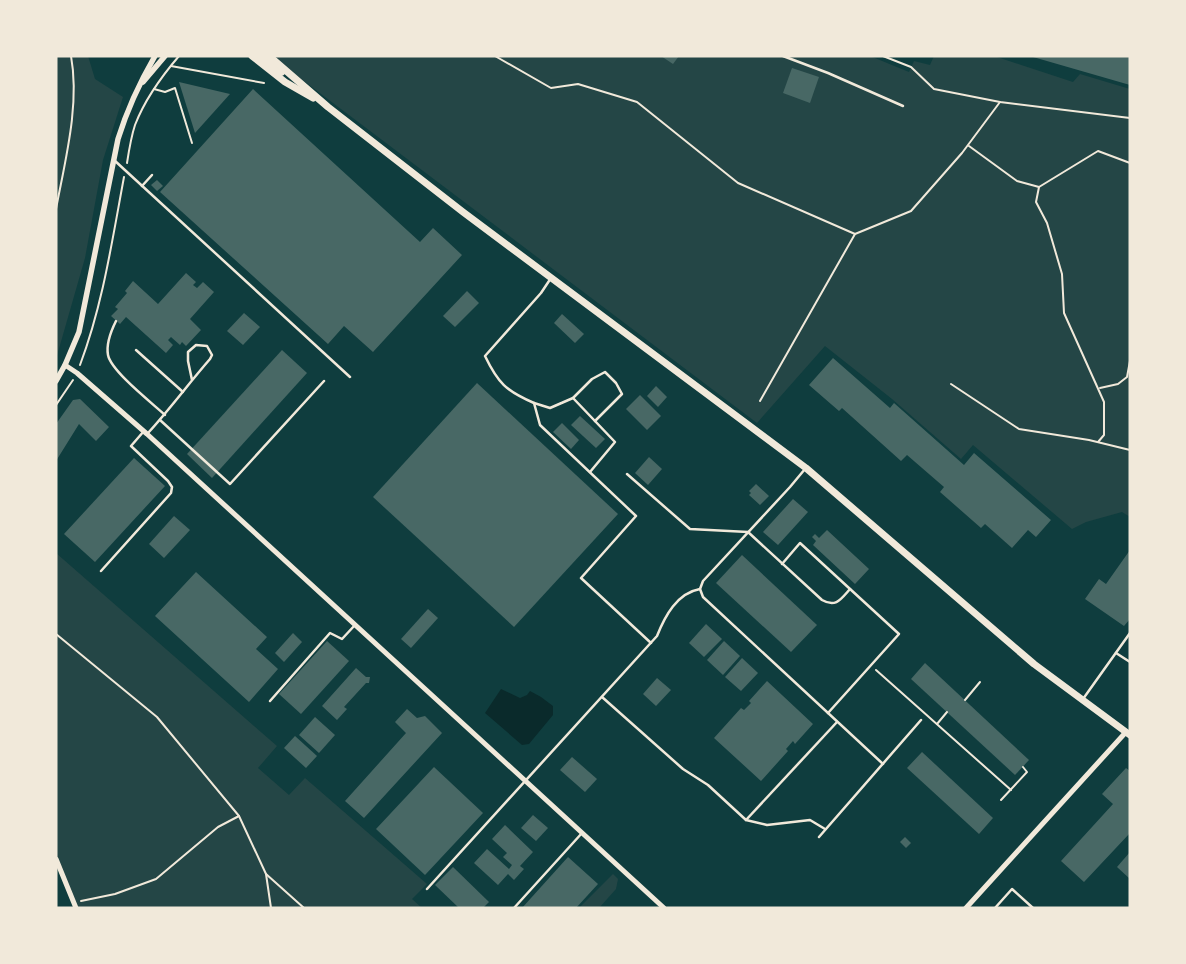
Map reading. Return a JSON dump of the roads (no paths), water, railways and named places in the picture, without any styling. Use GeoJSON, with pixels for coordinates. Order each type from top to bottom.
{"type":"FeatureCollection","features":[{"type":"Feature","properties":{"kind":"main road"},"geometry":{"type":"LineString","coordinates":[[252,56],[285,82],[328,107]]}},
{"type":"Feature","properties":{"kind":"main road"},"geometry":{"type":"LineString","coordinates":[[261,56],[276,69],[290,74]]}},
{"type":"Feature","properties":{"kind":"main road"},"geometry":{"type":"LineString","coordinates":[[270,56],[328,107],[463,212],[806,468],[1034,664],[1128,734]]}},
{"type":"Feature","properties":{"kind":"street"},"geometry":{"type":"LineString","coordinates":[[56,381],[79,332],[123,124],[145,74],[156,56]]}},
{"type":"Feature","properties":{"kind":"street"},"geometry":{"type":"LineString","coordinates":[[142,84],[165,56]]}},
{"type":"Feature","properties":{"kind":"street"},"geometry":{"type":"LineString","coordinates":[[65,365],[77,373],[145,433],[664,908]]}},
{"type":"Feature","properties":{"kind":"street"},"geometry":{"type":"LineString","coordinates":[[966,908],[1128,734]]}},
{"type":"Feature","properties":{"kind":"street"},"geometry":{"type":"LineString","coordinates":[[56,859],[75,905]]}},
{"type":"Feature","properties":{"kind":"lane"},"geometry":{"type":"LineString","coordinates":[[783,56],[828,73],[903,106]]}},
{"type":"Feature","properties":{"kind":"lane"},"geometry":{"type":"LineString","coordinates":[[114,160],[350,377]]}},
{"type":"Feature","properties":{"kind":"lane"},"geometry":{"type":"LineString","coordinates":[[142,186],[152,175]]}},
{"type":"Feature","properties":{"kind":"lane"},"geometry":{"type":"LineString","coordinates":[[551,277],[541,293],[485,356],[494,375],[513,394],[550,408],[573,398],[592,379],[605,372],[616,383],[622,394],[595,422]]}},
{"type":"Feature","properties":{"kind":"lane"},"geometry":{"type":"LineString","coordinates":[[116,321],[111,332],[108,348],[110,361],[117,370],[165,415]]}},
{"type":"Feature","properties":{"kind":"lane"},"geometry":{"type":"LineString","coordinates":[[101,571],[171,493],[172,487],[168,481],[131,446],[165,415],[212,355],[207,346],[196,345],[188,352],[192,380]]}},
{"type":"Feature","properties":{"kind":"lane"},"geometry":{"type":"LineString","coordinates":[[136,350],[182,392]]}},
{"type":"Feature","properties":{"kind":"lane"},"geometry":{"type":"LineString","coordinates":[[160,420],[230,484],[324,381]]}},
{"type":"Feature","properties":{"kind":"lane"},"geometry":{"type":"LineString","coordinates":[[573,398],[616,442],[590,472]]}},
{"type":"Feature","properties":{"kind":"lane"},"geometry":{"type":"LineString","coordinates":[[534,403],[540,426],[636,516],[581,578],[651,643]]}},
{"type":"Feature","properties":{"kind":"lane"},"geometry":{"type":"LineString","coordinates":[[806,468],[703,581],[700,589],[703,597],[883,764]]}},
{"type":"Feature","properties":{"kind":"lane"},"geometry":{"type":"LineString","coordinates":[[627,474],[690,529],[748,532],[829,604],[841,600],[850,589]]}},
{"type":"Feature","properties":{"kind":"lane"},"geometry":{"type":"LineString","coordinates":[[782,564],[800,543],[899,634],[828,713]]}},
{"type":"Feature","properties":{"kind":"lane"},"geometry":{"type":"LineString","coordinates":[[427,889],[651,643],[657,636],[663,620],[685,594],[700,589]]}},
{"type":"Feature","properties":{"kind":"lane"},"geometry":{"type":"LineString","coordinates":[[270,701],[330,632],[342,639],[355,625]]}},
{"type":"Feature","properties":{"kind":"lane"},"geometry":{"type":"LineString","coordinates":[[1082,700],[1130,633]]}},
{"type":"Feature","properties":{"kind":"lane"},"geometry":{"type":"LineString","coordinates":[[1116,653],[1130,662]]}},
{"type":"Feature","properties":{"kind":"lane"},"geometry":{"type":"LineString","coordinates":[[602,697],[683,769],[708,785],[746,820],[767,825],[810,820],[825,829]]}},
{"type":"Feature","properties":{"kind":"lane"},"geometry":{"type":"LineString","coordinates":[[818,837],[921,720]]}},
{"type":"Feature","properties":{"kind":"lane"},"geometry":{"type":"LineString","coordinates":[[746,820],[838,721]]}},
{"type":"Feature","properties":{"kind":"lane"},"geometry":{"type":"LineString","coordinates":[[514,908],[582,833]]}},
{"type":"Feature","properties":{"kind":"lane"},"geometry":{"type":"LineString","coordinates":[[995,908],[1012,889],[1033,908]]}}]}
